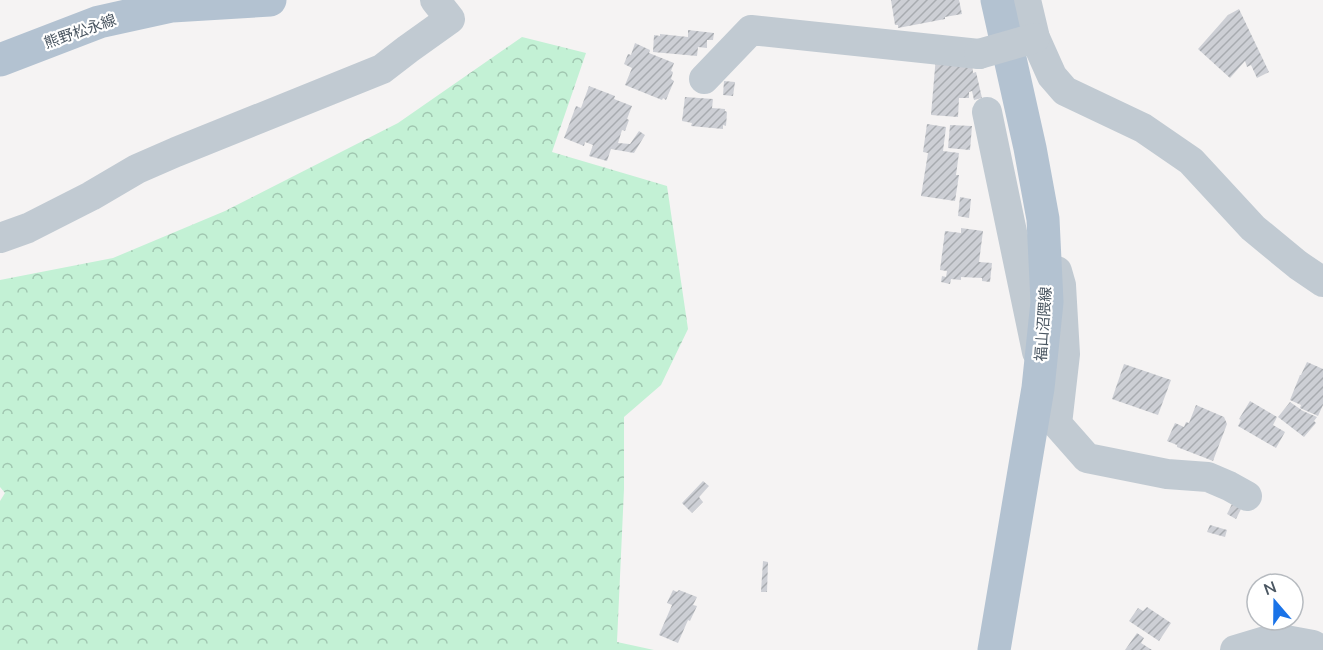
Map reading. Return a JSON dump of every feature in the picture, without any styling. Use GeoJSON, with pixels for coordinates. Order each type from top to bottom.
{"type":"FeatureCollection","features":[{"type":"Feature","properties":{"kind":"main road","name":"熊野松永線"},"geometry":{"type":"LineString","coordinates":[[0,60],[99,22],[172,6],[270,0]]}},
{"type":"Feature","properties":{"kind":"main road","name":"福山沼隈線"},"geometry":{"type":"LineString","coordinates":[[994,650],[1038,388],[1047,303],[1043,219],[1030,148],[997,0]]}},
{"type":"Feature","properties":{"kind":"street"},"geometry":{"type":"LineString","coordinates":[[0,238],[28,228],[92,196],[137,169],[382,69],[450,20],[435,0]]}},
{"type":"Feature","properties":{"kind":"street"},"geometry":{"type":"LineString","coordinates":[[1026,0],[1035,38],[1053,76],[1065,91],[1143,128],[1191,161],[1253,228],[1298,265],[1323,282]]}},
{"type":"Feature","properties":{"kind":"street"},"geometry":{"type":"LineString","coordinates":[[704,79],[751,30],[979,54],[1035,38]]}},
{"type":"Feature","properties":{"kind":"street"},"geometry":{"type":"LineString","coordinates":[[987,112],[1041,367]]}},
{"type":"Feature","properties":{"kind":"street"},"geometry":{"type":"LineString","coordinates":[[1043,219],[1061,285],[1065,354],[1057,424],[1087,458],[1167,474],[1208,477],[1247,496]]}},
{"type":"Feature","properties":{"kind":"street"},"geometry":{"type":"LineString","coordinates":[[1235,650],[1275,638],[1314,645],[1322,650]]}},
{"type":"Feature","properties":{"kind":"green space"},"geometry":{"type":"Polygon","coordinates":[[[522,37],[586,53],[552,152],[667,186],[688,329],[661,385],[624,417],[624,489],[617,642],[654,650],[0,650],[0,501],[5,493],[0,487],[0,280],[113,258],[225,211],[398,123],[522,37]]]}},
{"type":"Feature","properties":{"kind":"building"},"geometry":{"type":"Polygon","coordinates":[[[891,0],[959,0],[962,14],[898,28],[898,25],[895,25],[891,0]]]}},
{"type":"Feature","properties":{"kind":"building"},"geometry":{"type":"Polygon","coordinates":[[[1239,9],[1269,72],[1257,78],[1251,65],[1247,67],[1245,61],[1230,78],[1198,49],[1228,15],[1239,9]]]}},
{"type":"Feature","properties":{"kind":"building"},"geometry":{"type":"Polygon","coordinates":[[[688,30],[714,33],[713,40],[707,40],[707,48],[698,47],[697,56],[653,52],[654,35],[688,37],[688,30]]]}},
{"type":"Feature","properties":{"kind":"building"},"geometry":{"type":"Polygon","coordinates":[[[635,43],[650,50],[649,53],[674,63],[671,79],[674,81],[666,100],[625,85],[632,68],[624,64],[628,54],[631,55],[635,43]]]}},
{"type":"Feature","properties":{"kind":"building"},"geometry":{"type":"Polygon","coordinates":[[[936,56],[972,60],[973,73],[976,72],[982,98],[974,100],[972,91],[969,92],[969,98],[959,98],[958,117],[931,115],[936,56]]]}},
{"type":"Feature","properties":{"kind":"building"},"geometry":{"type":"Polygon","coordinates":[[[724,81],[735,82],[733,96],[723,95],[724,81]]]}},
{"type":"Feature","properties":{"kind":"building"},"geometry":{"type":"Polygon","coordinates":[[[589,86],[615,96],[614,99],[632,106],[625,131],[622,130],[618,143],[630,144],[639,131],[645,135],[634,153],[611,149],[607,161],[589,156],[593,145],[585,142],[584,146],[564,138],[576,106],[581,108],[589,86]]]}},
{"type":"Feature","properties":{"kind":"building"},"geometry":{"type":"Polygon","coordinates":[[[685,97],[713,99],[712,108],[725,109],[727,112],[726,126],[723,125],[723,129],[691,126],[692,123],[682,121],[685,97]]]}},
{"type":"Feature","properties":{"kind":"building"},"geometry":{"type":"Polygon","coordinates":[[[927,124],[946,127],[943,151],[959,153],[956,175],[959,175],[955,201],[921,196],[928,153],[923,152],[927,124]]]}},
{"type":"Feature","properties":{"kind":"building"},"geometry":{"type":"Polygon","coordinates":[[[950,125],[972,126],[970,150],[948,148],[950,125]]]}},
{"type":"Feature","properties":{"kind":"building"},"geometry":{"type":"Polygon","coordinates":[[[960,197],[971,199],[969,218],[958,216],[960,197]]]}},
{"type":"Feature","properties":{"kind":"building"},"geometry":{"type":"Polygon","coordinates":[[[961,228],[983,231],[979,262],[992,263],[990,282],[982,281],[982,278],[961,277],[961,280],[951,279],[950,284],[941,282],[942,276],[946,277],[947,271],[940,270],[945,231],[961,233],[961,228]]]}},
{"type":"Feature","properties":{"kind":"building"},"geometry":{"type":"Polygon","coordinates":[[[1307,362],[1323,369],[1323,405],[1318,416],[1300,408],[1301,405],[1290,400],[1307,362]]]}},
{"type":"Feature","properties":{"kind":"building"},"geometry":{"type":"Polygon","coordinates":[[[1124,364],[1171,380],[1158,415],[1112,399],[1124,364]]]}},
{"type":"Feature","properties":{"kind":"building"},"geometry":{"type":"Polygon","coordinates":[[[1250,401],[1277,417],[1273,425],[1285,432],[1276,448],[1238,426],[1241,420],[1239,419],[1250,401]]]}},
{"type":"Feature","properties":{"kind":"building"},"geometry":{"type":"Polygon","coordinates":[[[1290,402],[1317,417],[1314,421],[1316,423],[1304,437],[1278,417],[1290,402]]]}},
{"type":"Feature","properties":{"kind":"building"},"geometry":{"type":"Polygon","coordinates":[[[1196,405],[1224,417],[1227,424],[1213,461],[1167,441],[1175,423],[1184,427],[1186,422],[1189,423],[1196,405]]]}},
{"type":"Feature","properties":{"kind":"building"},"geometry":{"type":"Polygon","coordinates":[[[703,481],[709,486],[699,497],[703,502],[692,513],[682,503],[703,481]]]}},
{"type":"Feature","properties":{"kind":"building"},"geometry":{"type":"Polygon","coordinates":[[[1232,504],[1241,509],[1236,519],[1227,514],[1232,504]]]}},
{"type":"Feature","properties":{"kind":"building"},"geometry":{"type":"Polygon","coordinates":[[[1210,525],[1227,530],[1225,537],[1207,532],[1210,525]]]}},
{"type":"Feature","properties":{"kind":"building"},"geometry":{"type":"Polygon","coordinates":[[[763,561],[768,562],[767,592],[761,592],[763,561]]]}},
{"type":"Feature","properties":{"kind":"building"},"geometry":{"type":"Polygon","coordinates":[[[673,590],[697,597],[693,605],[697,606],[678,643],[659,635],[672,605],[667,603],[673,590]]]}},
{"type":"Feature","properties":{"kind":"building"},"geometry":{"type":"Polygon","coordinates":[[[1147,607],[1171,623],[1159,641],[1129,621],[1138,608],[1143,611],[1147,607]]]}},
{"type":"Feature","properties":{"kind":"building"},"geometry":{"type":"Polygon","coordinates":[[[1137,633],[1144,638],[1141,643],[1152,650],[1125,650],[1137,633]]]}}]}
